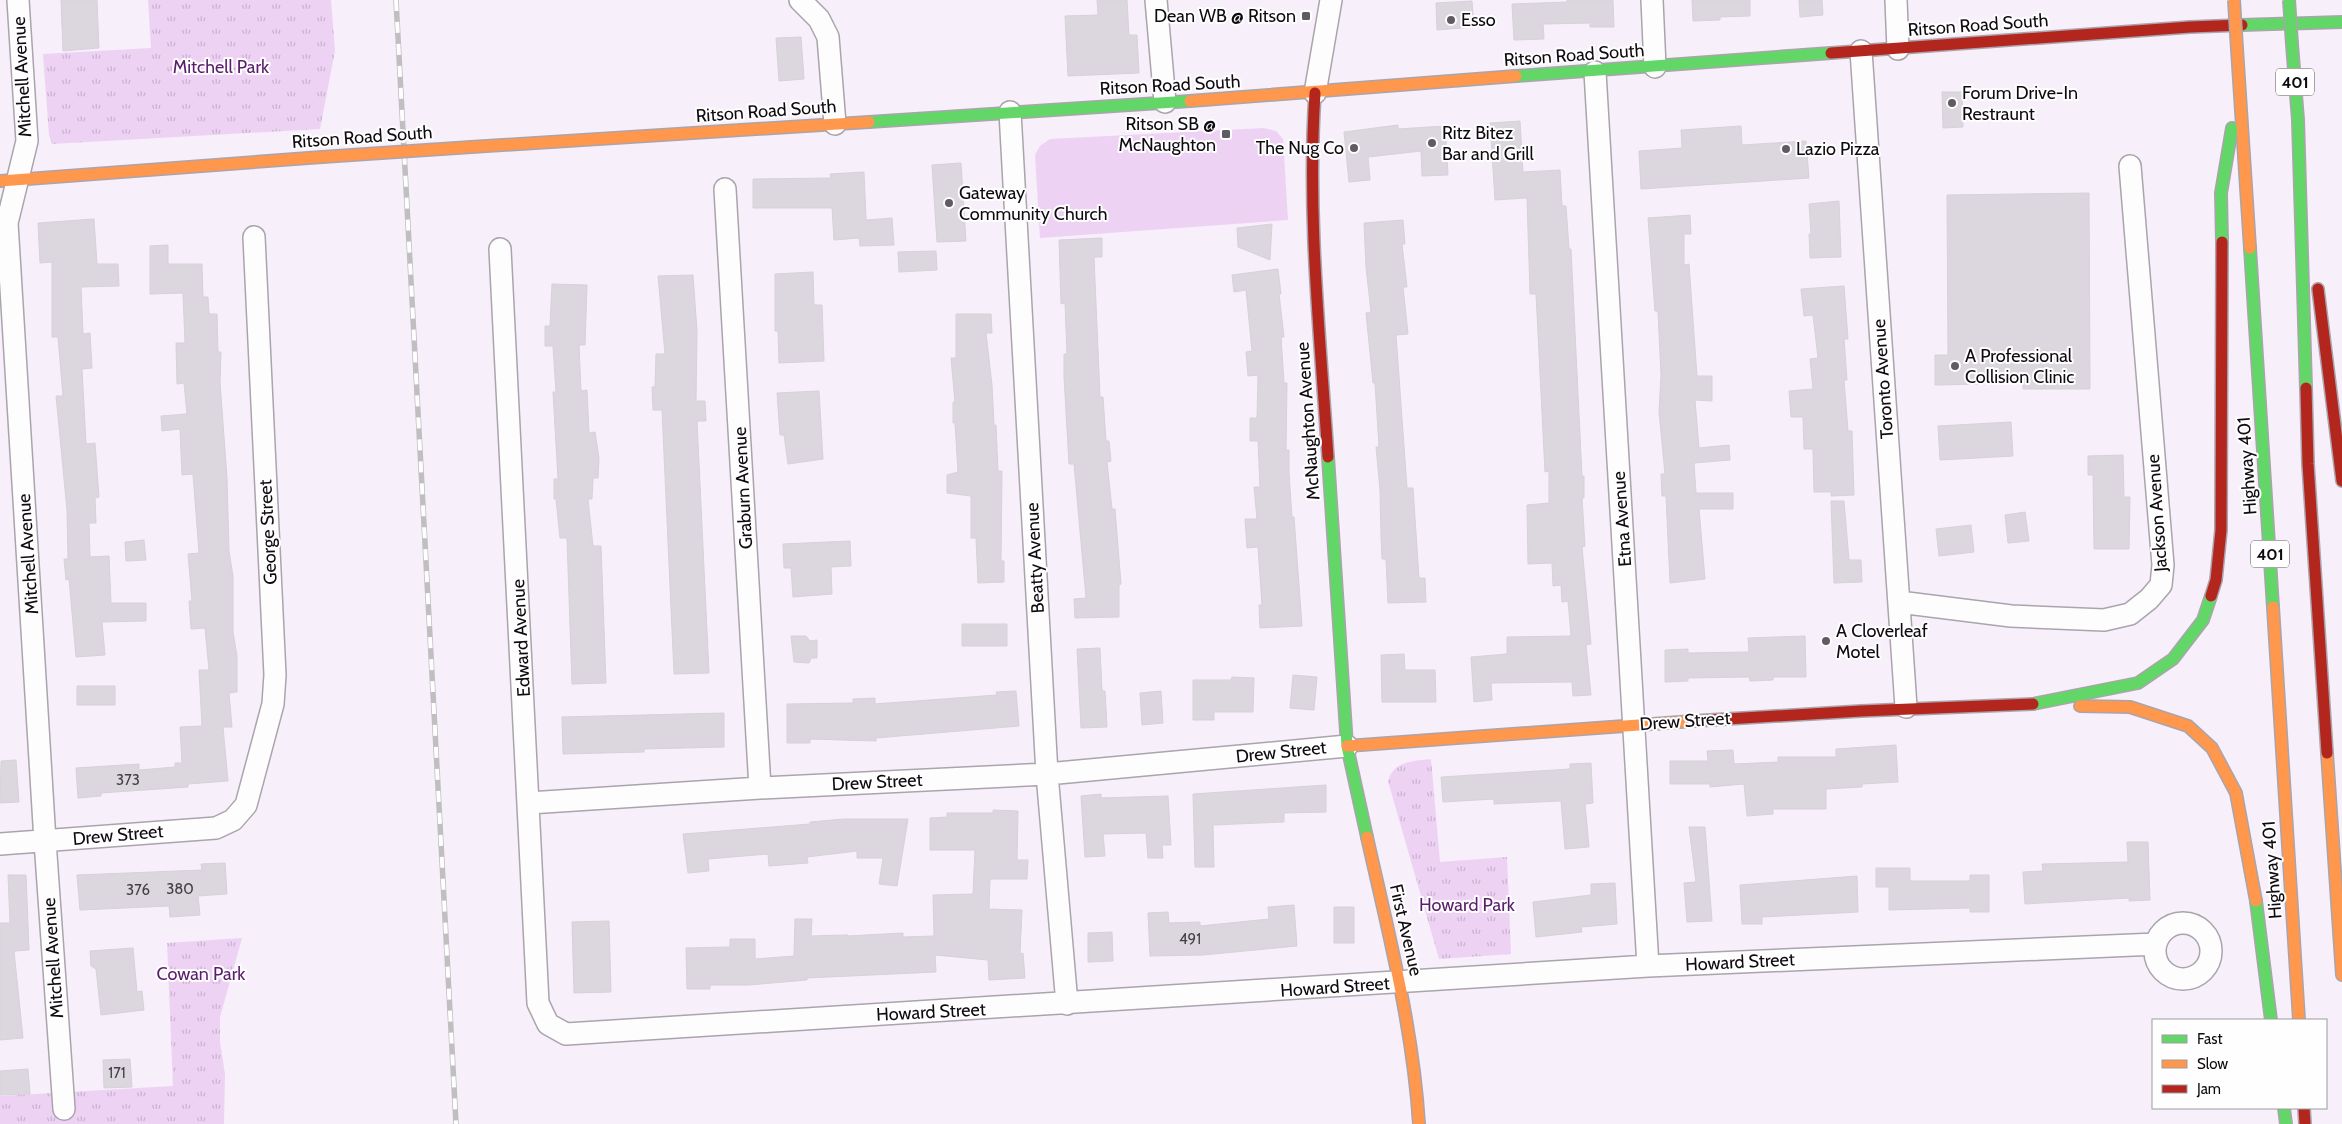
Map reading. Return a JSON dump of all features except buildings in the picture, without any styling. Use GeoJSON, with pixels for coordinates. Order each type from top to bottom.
{"type":"FeatureCollection","features":[{"type":"Feature","properties":{"kind":"main road","name":"Highway 401"},"geometry":{"type":"LineString","coordinates":[[2234,0],[2299,1019]]}},
{"type":"Feature","properties":{"kind":"main road","name":"401"},"geometry":{"type":"LineString","coordinates":[[2289,0],[2298,120],[2308,464],[2342,975]]}},
{"type":"Feature","properties":{"kind":"main road","name":"Ritson Road South"},"geometry":{"type":"LineString","coordinates":[[9,180],[472,147],[1316,94],[2190,27],[2342,22]]}},
{"type":"Feature","properties":{"kind":"main road"},"geometry":{"type":"LineString","coordinates":[[2033,704],[2138,682],[2173,659],[2203,620],[2216,580],[2221,530],[2223,328],[2220,192],[2240,87]]}},
{"type":"Feature","properties":{"kind":"main road","name":"McNaughton Avenue"},"geometry":{"type":"LineString","coordinates":[[1316,94],[1312,152],[1314,238],[1347,746]]}},
{"type":"Feature","properties":{"kind":"main road"},"geometry":{"type":"LineString","coordinates":[[2298,120],[2313,247]]}},
{"type":"Feature","properties":{"kind":"main road"},"geometry":{"type":"LineString","coordinates":[[2317,276],[2342,481]]}},
{"type":"Feature","properties":{"kind":"main road"},"geometry":{"type":"LineString","coordinates":[[2033,704],[2130,707],[2188,726],[2212,748],[2236,793],[2259,920],[2271,1019]]}},
{"type":"Feature","properties":{"kind":"main road","name":"Drew Street"},"geometry":{"type":"LineString","coordinates":[[1347,746],[1636,724],[1906,707],[2033,704]]}},
{"type":"Feature","properties":{"kind":"main road","name":"First Avenue"},"geometry":{"type":"LineString","coordinates":[[1347,746],[1400,983],[1417,1089],[1419,1124]]}},
{"type":"Feature","properties":{"kind":"main road"},"geometry":{"type":"LineString","coordinates":[[2284,1109],[2286,1124]]}},
{"type":"Feature","properties":{"kind":"main road"},"geometry":{"type":"LineString","coordinates":[[2304,1109],[2305,1124]]}},
{"type":"Feature","properties":{"kind":"street","name":"Mitchell Avenue"},"geometry":{"type":"LineString","coordinates":[[18,0],[27,141],[9,180],[7,223],[45,841],[64,1109]]}},
{"type":"Feature","properties":{"kind":"street"},"geometry":{"type":"LineString","coordinates":[[800,0],[819,19],[828,38],[835,124]]}},
{"type":"Feature","properties":{"kind":"street"},"geometry":{"type":"LineString","coordinates":[[1156,0],[1165,102]]}},
{"type":"Feature","properties":{"kind":"street"},"geometry":{"type":"LineString","coordinates":[[1316,94],[1331,0]]}},
{"type":"Feature","properties":{"kind":"street"},"geometry":{"type":"LineString","coordinates":[[1652,0],[1656,67]]}},
{"type":"Feature","properties":{"kind":"street"},"geometry":{"type":"LineString","coordinates":[[1896,0],[1898,49]]}},
{"type":"Feature","properties":{"kind":"street","name":"Toronto Avenue"},"geometry":{"type":"LineString","coordinates":[[1862,51],[1906,707]]}},
{"type":"Feature","properties":{"kind":"street","name":"Etna Avenue"},"geometry":{"type":"LineString","coordinates":[[1595,72],[1636,724],[1648,966]]}},
{"type":"Feature","properties":{"kind":"street","name":"Beatty Avenue"},"geometry":{"type":"LineString","coordinates":[[1010,112],[1047,774],[1067,1004]]}},
{"type":"Feature","properties":{"kind":"street","name":"Jackson Avenue"},"geometry":{"type":"LineString","coordinates":[[1898,602],[2011,616],[2104,620],[2130,614],[2149,599],[2161,585],[2163,565],[2130,166]]}},
{"type":"Feature","properties":{"kind":"street","name":"Graburn Avenue"},"geometry":{"type":"LineString","coordinates":[[724,189],[760,788]]}},
{"type":"Feature","properties":{"kind":"street","name":"George Street"},"geometry":{"type":"LineString","coordinates":[[233,820],[246,805],[273,704],[275,675],[254,237]]}},
{"type":"Feature","properties":{"kind":"street","name":"Edward Avenue"},"geometry":{"type":"LineString","coordinates":[[500,249],[538,1003],[548,1024]]}},
{"type":"Feature","properties":{"kind":"street","name":"Drew Street"},"geometry":{"type":"LineString","coordinates":[[529,803],[760,788],[1047,774],[1347,746]]}},
{"type":"Feature","properties":{"kind":"street","name":"Drew Street"},"geometry":{"type":"LineString","coordinates":[[0,844],[216,828],[233,820]]}},
{"type":"Feature","properties":{"kind":"street","name":"Howard Street"},"geometry":{"type":"LineString","coordinates":[[548,1024],[566,1034],[1648,966],[2156,944]]}},
{"type":"Feature","properties":{"kind":"green space","name":"Mitchell Park"},"geometry":{"type":"Polygon","coordinates":[[[148,0],[331,0],[335,51],[320,129],[52,144],[49,135],[43,54],[151,48],[148,0]]]}},
{"type":"Feature","properties":{"kind":"green space"},"geometry":{"type":"Polygon","coordinates":[[[1264,128],[1276,131],[1283,139],[1288,220],[1040,238],[1035,155],[1040,146],[1050,139],[1264,128]]]}},
{"type":"Feature","properties":{"kind":"green space","name":"Howard Park"},"geometry":{"type":"Polygon","coordinates":[[[1431,759],[1440,862],[1507,857],[1511,954],[1439,959],[1388,781],[1394,769],[1399,766],[1405,763],[1431,759]]]}},
{"type":"Feature","properties":{"kind":"green space","name":"Cowan Park"},"geometry":{"type":"Polygon","coordinates":[[[242,938],[220,1017],[220,1042],[225,1074],[224,1124],[0,1124],[0,1096],[173,1086],[167,943],[242,938]]]}},
{"type":"Feature","properties":{"kind":"railway"},"geometry":{"type":"LineString","coordinates":[[396,0],[456,1124]]}},
{"type":"Feature","properties":{"kind":"traffic: fast"},"geometry":{"type":"LineString","coordinates":[[2289,0],[2292,44]]}},
{"type":"Feature","properties":{"kind":"traffic: fast"},"geometry":{"type":"LineString","coordinates":[[2242,25],[2342,22]]}},
{"type":"Feature","properties":{"kind":"traffic: fast"},"geometry":{"type":"LineString","coordinates":[[2292,44],[2298,120],[2306,388]]}},
{"type":"Feature","properties":{"kind":"traffic: fast"},"geometry":{"type":"LineString","coordinates":[[1516,76],[1831,53]]}},
{"type":"Feature","properties":{"kind":"traffic: fast"},"geometry":{"type":"LineString","coordinates":[[869,122],[1190,101]]}},
{"type":"Feature","properties":{"kind":"traffic: fast"},"geometry":{"type":"LineString","coordinates":[[2222,242],[2221,193],[2232,128]]}},
{"type":"Feature","properties":{"kind":"traffic: fast"},"geometry":{"type":"LineString","coordinates":[[2250,248],[2273,607]]}},
{"type":"Feature","properties":{"kind":"traffic: fast"},"geometry":{"type":"LineString","coordinates":[[1328,457],[1347,746],[1367,837]]}},
{"type":"Feature","properties":{"kind":"traffic: fast"},"geometry":{"type":"LineString","coordinates":[[2033,704],[2138,683],[2173,659],[2203,620],[2211,596]]}},
{"type":"Feature","properties":{"kind":"traffic: fast"},"geometry":{"type":"LineString","coordinates":[[2256,901],[2271,1019]]}},
{"type":"Feature","properties":{"kind":"traffic: fast"},"geometry":{"type":"LineString","coordinates":[[2284,1109],[2286,1124]]}},
{"type":"Feature","properties":{"kind":"traffic: slow"},"geometry":{"type":"LineString","coordinates":[[2234,0],[2237,49]]}},
{"type":"Feature","properties":{"kind":"traffic: slow"},"geometry":{"type":"LineString","coordinates":[[2237,49],[2250,248]]}},
{"type":"Feature","properties":{"kind":"traffic: slow"},"geometry":{"type":"LineString","coordinates":[[1190,101],[1516,76]]}},
{"type":"Feature","properties":{"kind":"traffic: slow"},"geometry":{"type":"LineString","coordinates":[[471,147],[869,122]]}},
{"type":"Feature","properties":{"kind":"traffic: slow"},"geometry":{"type":"LineString","coordinates":[[322,157],[471,147]]}},
{"type":"Feature","properties":{"kind":"traffic: slow"},"geometry":{"type":"LineString","coordinates":[[0,181],[322,157]]}},
{"type":"Feature","properties":{"kind":"traffic: slow"},"geometry":{"type":"LineString","coordinates":[[2273,607],[2299,1019]]}},
{"type":"Feature","properties":{"kind":"traffic: slow"},"geometry":{"type":"LineString","coordinates":[[2080,706],[2130,707],[2188,726],[2212,748],[2236,793],[2256,901]]}},
{"type":"Feature","properties":{"kind":"traffic: slow"},"geometry":{"type":"LineString","coordinates":[[1347,746],[1694,721]]}},
{"type":"Feature","properties":{"kind":"traffic: slow"},"geometry":{"type":"LineString","coordinates":[[2327,753],[2342,975]]}},
{"type":"Feature","properties":{"kind":"traffic: slow"},"geometry":{"type":"LineString","coordinates":[[1367,837],[1405,1015],[1416,1088],[1419,1124]]}},
{"type":"Feature","properties":{"kind":"traffic: jam"},"geometry":{"type":"LineString","coordinates":[[1831,53],[2190,27],[2242,25]]}},
{"type":"Feature","properties":{"kind":"traffic: jam"},"geometry":{"type":"LineString","coordinates":[[1315,93],[1313,229],[1328,457]]}},
{"type":"Feature","properties":{"kind":"traffic: jam"},"geometry":{"type":"LineString","coordinates":[[2211,596],[2216,580],[2221,530],[2222,242]]}},
{"type":"Feature","properties":{"kind":"traffic: jam"},"geometry":{"type":"LineString","coordinates":[[2318,289],[2342,481]]}},
{"type":"Feature","properties":{"kind":"traffic: jam"},"geometry":{"type":"LineString","coordinates":[[2306,388],[2308,464],[2327,753]]}},
{"type":"Feature","properties":{"kind":"traffic: jam"},"geometry":{"type":"LineString","coordinates":[[1694,721],[1861,711],[2033,704]]}},
{"type":"Feature","properties":{"kind":"traffic: jam"},"geometry":{"type":"LineString","coordinates":[[2304,1109],[2305,1124]]}},
{"type":"Feature","properties":{"kind":"place","name":"Dean WB @ Ritson"},"geometry":{"type":"Point","coordinates":[1306,16]}},
{"type":"Feature","properties":{"kind":"place","name":"Esso"},"geometry":{"type":"Point","coordinates":[1451,20]}},
{"type":"Feature","properties":{"kind":"place","name":"Forum Drive-In Restraunt"},"geometry":{"type":"Point","coordinates":[1952,103]}},
{"type":"Feature","properties":{"kind":"place","name":"Ritson SB @ McNaughton"},"geometry":{"type":"Point","coordinates":[1226,134]}},
{"type":"Feature","properties":{"kind":"place","name":"Ritz Bitez Bar and Grill"},"geometry":{"type":"Point","coordinates":[1432,143]}},
{"type":"Feature","properties":{"kind":"place","name":"The Nug Co"},"geometry":{"type":"Point","coordinates":[1354,148]}},
{"type":"Feature","properties":{"kind":"place","name":"Lazio Pizza"},"geometry":{"type":"Point","coordinates":[1786,149]}},
{"type":"Feature","properties":{"kind":"place","name":"Gateway Community Church"},"geometry":{"type":"Point","coordinates":[949,203]}},
{"type":"Feature","properties":{"kind":"place","name":"A Professional Collision Clinic"},"geometry":{"type":"Point","coordinates":[1955,366]}},
{"type":"Feature","properties":{"kind":"place","name":"A Cloverleaf Motel"},"geometry":{"type":"Point","coordinates":[1826,641]}}]}
